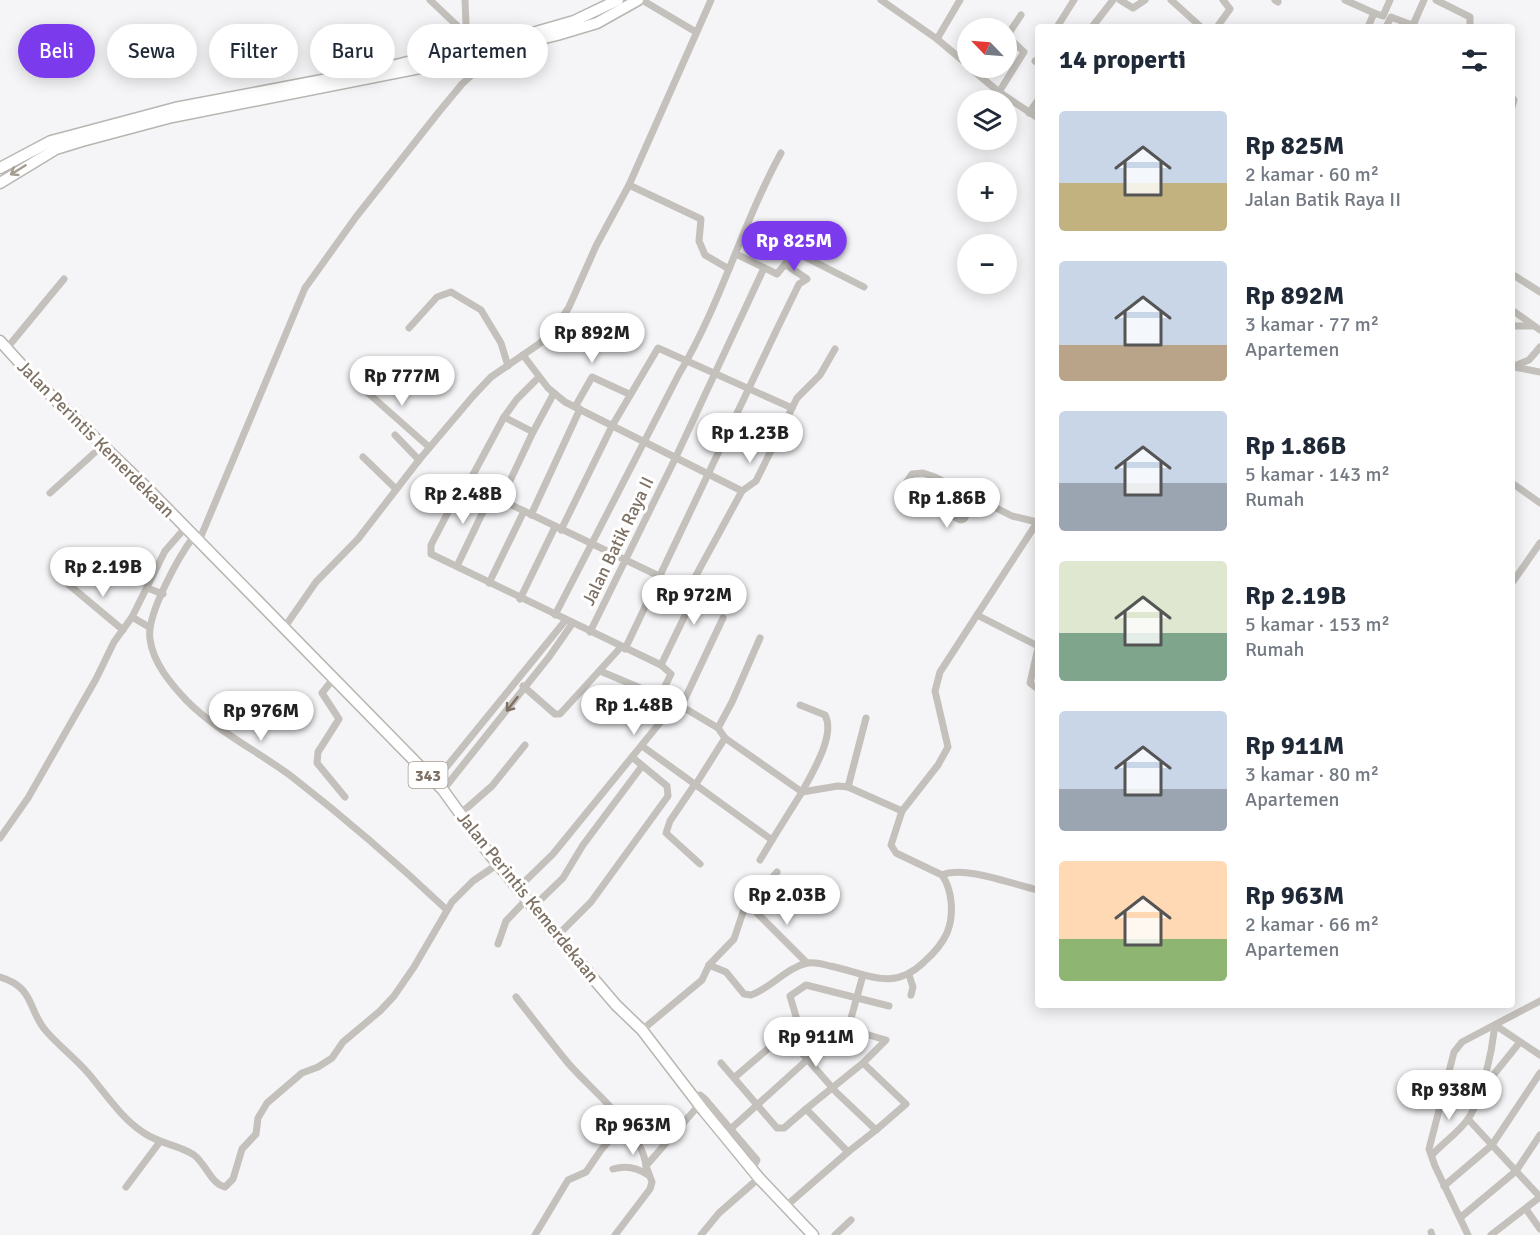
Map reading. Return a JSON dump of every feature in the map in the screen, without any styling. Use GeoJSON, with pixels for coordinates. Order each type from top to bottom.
{"type":"FeatureCollection","features":[{"type":"Feature","properties":{"kind":"main road"},"geometry":{"type":"LineString","coordinates":[[548,37],[597,23],[640,0]]}},
{"type":"Feature","properties":{"kind":"main road"},"geometry":{"type":"LineString","coordinates":[[548,29],[613,1]]}},
{"type":"Feature","properties":{"kind":"main road"},"geometry":{"type":"LineString","coordinates":[[0,183],[56,149],[250,97],[407,62]]}},
{"type":"Feature","properties":{"kind":"main road"},"geometry":{"type":"LineString","coordinates":[[0,168],[51,141],[175,108],[250,97],[407,67]]}},
{"type":"Feature","properties":{"kind":"main road","name":"Jalan Perintis Kemerdekaan"},"geometry":{"type":"LineString","coordinates":[[3,344],[35,380],[196,538],[439,786],[498,864],[557,936],[616,1005],[642,1030],[696,1101],[727,1132],[756,1173],[813,1235]]}},
{"type":"Feature","properties":{"kind":"street"},"geometry":{"type":"LineString","coordinates":[[430,0],[455,24]]}},
{"type":"Feature","properties":{"kind":"street"},"geometry":{"type":"LineString","coordinates":[[465,0],[466,24]]}},
{"type":"Feature","properties":{"kind":"street"},"geometry":{"type":"LineString","coordinates":[[640,0],[696,32]]}},
{"type":"Feature","properties":{"kind":"street"},"geometry":{"type":"LineString","coordinates":[[284,628],[316,582],[358,539],[429,447],[491,376],[524,355],[555,330],[569,308],[596,246],[629,185],[711,0]]}},
{"type":"Feature","properties":{"kind":"street"},"geometry":{"type":"LineString","coordinates":[[881,0],[937,39],[957,56]]}},
{"type":"Feature","properties":{"kind":"street"},"geometry":{"type":"LineString","coordinates":[[937,39],[960,0]]}},
{"type":"Feature","properties":{"kind":"street"},"geometry":{"type":"LineString","coordinates":[[1059,24],[1074,0]]}},
{"type":"Feature","properties":{"kind":"street"},"geometry":{"type":"LineString","coordinates":[[1094,24],[1113,0]]}},
{"type":"Feature","properties":{"kind":"street"},"geometry":{"type":"LineString","coordinates":[[1120,0],[1132,8],[1145,0]]}},
{"type":"Feature","properties":{"kind":"street"},"geometry":{"type":"LineString","coordinates":[[1171,0],[1199,24]]}},
{"type":"Feature","properties":{"kind":"street"},"geometry":{"type":"LineString","coordinates":[[1219,24],[1230,9],[1223,0]]}},
{"type":"Feature","properties":{"kind":"street"},"geometry":{"type":"LineString","coordinates":[[1345,0],[1374,13],[1409,24]]}},
{"type":"Feature","properties":{"kind":"street"},"geometry":{"type":"LineString","coordinates":[[1386,24],[1390,0]]}},
{"type":"Feature","properties":{"kind":"street"},"geometry":{"type":"LineString","coordinates":[[1416,24],[1424,0]]}},
{"type":"Feature","properties":{"kind":"street"},"geometry":{"type":"LineString","coordinates":[[1436,0],[1470,17],[1470,24]]}},
{"type":"Feature","properties":{"kind":"street"},"geometry":{"type":"LineString","coordinates":[[1369,24],[1374,13]]}},
{"type":"Feature","properties":{"kind":"street"},"geometry":{"type":"LineString","coordinates":[[1000,90],[1024,52],[1010,39],[1009,33],[1021,15]]}},
{"type":"Feature","properties":{"kind":"street"},"geometry":{"type":"LineString","coordinates":[[447,909],[396,862],[289,775],[259,756],[189,702],[158,663],[149,638],[149,627],[178,558],[196,538],[305,288],[356,217],[438,113],[469,78]]}},
{"type":"Feature","properties":{"kind":"street"},"geometry":{"type":"LineString","coordinates":[[982,78],[997,90]]}},
{"type":"Feature","properties":{"kind":"street"},"geometry":{"type":"LineString","coordinates":[[1017,104],[1035,115]]}},
{"type":"Feature","properties":{"kind":"street"},"geometry":{"type":"LineString","coordinates":[[1029,112],[1035,104]]}},
{"type":"Feature","properties":{"kind":"street"},"geometry":{"type":"LineString","coordinates":[[555,615],[695,348],[759,197],[781,153]]}},
{"type":"Feature","properties":{"kind":"street"},"geometry":{"type":"LineString","coordinates":[[629,185],[701,219],[699,241],[705,255],[729,269]]}},
{"type":"Feature","properties":{"kind":"street"},"geometry":{"type":"LineString","coordinates":[[736,254],[777,274],[795,252],[864,287]]}},
{"type":"Feature","properties":{"kind":"street"},"geometry":{"type":"LineString","coordinates":[[517,680],[555,714],[560,714],[591,678],[623,648],[654,592],[658,577],[800,284],[807,279],[785,264]]}},
{"type":"Feature","properties":{"kind":"street","name":"Jalan Batik Raya II"},"geometry":{"type":"LineString","coordinates":[[590,632],[675,459],[764,268]]}},
{"type":"Feature","properties":{"kind":"street"},"geometry":{"type":"LineString","coordinates":[[1515,276],[1540,292]]}},
{"type":"Feature","properties":{"kind":"street"},"geometry":{"type":"LineString","coordinates":[[3,344],[64,279]]}},
{"type":"Feature","properties":{"kind":"street"},"geometry":{"type":"LineString","coordinates":[[409,328],[437,297],[451,292],[482,310],[501,343],[508,366]]}},
{"type":"Feature","properties":{"kind":"street"},"geometry":{"type":"LineString","coordinates":[[1515,312],[1537,328]]}},
{"type":"Feature","properties":{"kind":"street"},"geometry":{"type":"LineString","coordinates":[[1515,326],[1537,328]]}},
{"type":"Feature","properties":{"kind":"street"},"geometry":{"type":"LineString","coordinates":[[1515,366],[1529,360],[1540,347]]}},
{"type":"Feature","properties":{"kind":"street"},"geometry":{"type":"LineString","coordinates":[[520,599],[629,394],[658,348],[792,408]]}},
{"type":"Feature","properties":{"kind":"street"},"geometry":{"type":"LineString","coordinates":[[688,591],[742,491],[756,481],[797,398],[820,375],[835,349]]}},
{"type":"Feature","properties":{"kind":"street"},"geometry":{"type":"LineString","coordinates":[[524,355],[539,377],[554,393],[578,408],[742,491]]}},
{"type":"Feature","properties":{"kind":"street"},"geometry":{"type":"LineString","coordinates":[[1515,367],[1540,372]]}},
{"type":"Feature","properties":{"kind":"street"},"geometry":{"type":"LineString","coordinates":[[539,377],[517,399],[504,417],[468,484],[456,497],[430,548],[431,554],[520,599],[661,665],[670,674],[660,696]]}},
{"type":"Feature","properties":{"kind":"street"},"geometry":{"type":"LineString","coordinates":[[489,583],[528,513],[592,377],[629,394]]}},
{"type":"Feature","properties":{"kind":"street"},"geometry":{"type":"LineString","coordinates":[[359,385],[429,447]]}},
{"type":"Feature","properties":{"kind":"street"},"geometry":{"type":"LineString","coordinates":[[501,500],[554,393]]}},
{"type":"Feature","properties":{"kind":"street"},"geometry":{"type":"LineString","coordinates":[[504,417],[533,432]]}},
{"type":"Feature","properties":{"kind":"street"},"geometry":{"type":"LineString","coordinates":[[735,417],[777,437]]}},
{"type":"Feature","properties":{"kind":"street"},"geometry":{"type":"LineString","coordinates":[[395,435],[419,460]]}},
{"type":"Feature","properties":{"kind":"street"},"geometry":{"type":"LineString","coordinates":[[50,493],[102,446]]}},
{"type":"Feature","properties":{"kind":"street"},"geometry":{"type":"LineString","coordinates":[[363,457],[396,489]]}},
{"type":"Feature","properties":{"kind":"street"},"geometry":{"type":"LineString","coordinates":[[976,498],[964,519],[956,519],[912,495],[907,491],[906,483],[912,474],[923,473],[976,498],[1012,516],[1035,521]]}},
{"type":"Feature","properties":{"kind":"street"},"geometry":{"type":"LineString","coordinates":[[468,484],[688,591],[693,596],[691,603],[661,665]]}},
{"type":"Feature","properties":{"kind":"street"},"geometry":{"type":"LineString","coordinates":[[1515,485],[1540,502]]}},
{"type":"Feature","properties":{"kind":"street"},"geometry":{"type":"LineString","coordinates":[[457,567],[491,495]]}},
{"type":"Feature","properties":{"kind":"street"},"geometry":{"type":"LineString","coordinates":[[1035,524],[934,685],[948,739],[947,751],[902,811],[891,845],[892,850],[942,875],[952,873],[988,875],[1035,889]]}},
{"type":"Feature","properties":{"kind":"street"},"geometry":{"type":"LineString","coordinates":[[0,838],[28,798],[132,617],[165,551],[185,528]]}},
{"type":"Feature","properties":{"kind":"street"},"geometry":{"type":"LineString","coordinates":[[1515,579],[1540,543]]}},
{"type":"Feature","properties":{"kind":"street"},"geometry":{"type":"LineString","coordinates":[[68,584],[123,630]]}},
{"type":"Feature","properties":{"kind":"street"},"geometry":{"type":"LineString","coordinates":[[147,588],[163,594]]}},
{"type":"Feature","properties":{"kind":"street"},"geometry":{"type":"LineString","coordinates":[[977,615],[1035,645]]}},
{"type":"Feature","properties":{"kind":"street"},"geometry":{"type":"LineString","coordinates":[[132,617],[149,627]]}},
{"type":"Feature","properties":{"kind":"street"},"geometry":{"type":"LineString","coordinates":[[518,888],[553,854],[632,757],[679,705],[723,618]]}},
{"type":"Feature","properties":{"kind":"street"},"geometry":{"type":"LineString","coordinates":[[439,786],[486,719],[541,651],[568,622]]}},
{"type":"Feature","properties":{"kind":"street"},"geometry":{"type":"LineString","coordinates":[[439,786],[494,727],[549,657],[568,622]]}},
{"type":"Feature","properties":{"kind":"street"},"geometry":{"type":"LineString","coordinates":[[718,728],[760,638]]}},
{"type":"Feature","properties":{"kind":"street"},"geometry":{"type":"LineString","coordinates":[[541,651],[549,657]]}},
{"type":"Feature","properties":{"kind":"street"},"geometry":{"type":"LineString","coordinates":[[1035,660],[1030,683],[1035,686]]}},
{"type":"Feature","properties":{"kind":"street"},"geometry":{"type":"LineString","coordinates":[[600,671],[679,705],[718,728],[725,738],[802,792],[838,786],[848,787],[902,811]]}},
{"type":"Feature","properties":{"kind":"street"},"geometry":{"type":"LineString","coordinates":[[334,678],[322,693],[339,719],[318,752],[317,763],[345,797]]}},
{"type":"Feature","properties":{"kind":"street"},"geometry":{"type":"LineString","coordinates":[[760,861],[802,792],[823,749],[828,723],[825,715],[800,705]]}},
{"type":"Feature","properties":{"kind":"street"},"geometry":{"type":"LineString","coordinates":[[848,787],[867,718]]}},
{"type":"Feature","properties":{"kind":"street"},"geometry":{"type":"LineString","coordinates":[[486,719],[494,727]]}},
{"type":"Feature","properties":{"kind":"street"},"geometry":{"type":"LineString","coordinates":[[700,864],[666,833],[670,821],[725,738]]}},
{"type":"Feature","properties":{"kind":"street"},"geometry":{"type":"LineString","coordinates":[[460,814],[492,786],[525,745]]}},
{"type":"Feature","properties":{"kind":"street"},"geometry":{"type":"LineString","coordinates":[[642,746],[772,840]]}},
{"type":"Feature","properties":{"kind":"street"},"geometry":{"type":"LineString","coordinates":[[557,936],[591,902],[668,796],[667,786],[632,757]]}},
{"type":"Feature","properties":{"kind":"street"},"geometry":{"type":"LineString","coordinates":[[498,944],[506,921],[563,878],[580,849],[642,766]]}},
{"type":"Feature","properties":{"kind":"street"},"geometry":{"type":"LineString","coordinates":[[0,977],[17,985],[33,1004],[46,1031],[82,1066],[124,1116],[159,1143],[188,1152],[201,1161],[220,1185],[225,1187],[230,1184],[242,1149],[254,1137],[261,1110],[267,1102],[302,1073],[332,1058],[343,1042],[394,996],[447,909],[473,881],[498,864]]}},
{"type":"Feature","properties":{"kind":"street"},"geometry":{"type":"LineString","coordinates":[[642,1030],[702,980],[710,965],[734,939],[742,915],[777,872]]}},
{"type":"Feature","properties":{"kind":"street"},"geometry":{"type":"LineString","coordinates":[[710,965],[726,972],[744,994],[751,995],[807,963],[899,980],[909,975],[929,957],[947,932],[951,904],[949,890],[942,875]]}},
{"type":"Feature","properties":{"kind":"street"},"geometry":{"type":"LineString","coordinates":[[750,906],[807,963]]}},
{"type":"Feature","properties":{"kind":"street"},"geometry":{"type":"LineString","coordinates":[[727,1132],[808,1059],[848,1029],[863,975]]}},
{"type":"Feature","properties":{"kind":"street"},"geometry":{"type":"LineString","coordinates":[[909,975],[913,987],[911,995]]}},
{"type":"Feature","properties":{"kind":"street"},"geometry":{"type":"LineString","coordinates":[[798,1023],[790,999],[793,993],[809,985],[889,1006]]}},
{"type":"Feature","properties":{"kind":"street"},"geometry":{"type":"LineString","coordinates":[[516,996],[569,1064],[624,1124],[643,1151],[648,1175],[652,1182],[650,1189],[615,1235]]}},
{"type":"Feature","properties":{"kind":"street"},"geometry":{"type":"LineString","coordinates":[[1468,1235],[1444,1186],[1429,1147],[1454,1053],[1462,1042],[1540,1001]]}},
{"type":"Feature","properties":{"kind":"street"},"geometry":{"type":"LineString","coordinates":[[721,1063],[779,1129],[863,1063],[886,1040],[848,1029],[823,1028],[813,1024],[798,1023],[735,1077]]}},
{"type":"Feature","properties":{"kind":"street"},"geometry":{"type":"LineString","coordinates":[[1495,1024],[1540,1055]]}},
{"type":"Feature","properties":{"kind":"street"},"geometry":{"type":"LineString","coordinates":[[1431,1155],[1468,1119],[1479,1093],[1492,1045],[1495,1024]]}},
{"type":"Feature","properties":{"kind":"street"},"geometry":{"type":"LineString","coordinates":[[823,1028],[832,1040]]}},
{"type":"Feature","properties":{"kind":"street"},"geometry":{"type":"LineString","coordinates":[[786,1034],[832,1087],[876,1130]]}},
{"type":"Feature","properties":{"kind":"street"},"geometry":{"type":"LineString","coordinates":[[1479,1093],[1520,1042]]}},
{"type":"Feature","properties":{"kind":"street"},"geometry":{"type":"LineString","coordinates":[[786,1206],[906,1104],[863,1063]]}},
{"type":"Feature","properties":{"kind":"street"},"geometry":{"type":"LineString","coordinates":[[1444,1186],[1492,1145],[1540,1073]]}},
{"type":"Feature","properties":{"kind":"street"},"geometry":{"type":"LineString","coordinates":[[646,1166],[696,1101]]}},
{"type":"Feature","properties":{"kind":"street"},"geometry":{"type":"LineString","coordinates":[[806,1109],[849,1152]]}},
{"type":"Feature","properties":{"kind":"street"},"geometry":{"type":"LineString","coordinates":[[1468,1119],[1540,1197],[1491,1235]]}},
{"type":"Feature","properties":{"kind":"street"},"geometry":{"type":"LineString","coordinates":[[535,1235],[566,1183],[586,1172],[624,1124]]}},
{"type":"Feature","properties":{"kind":"street"},"geometry":{"type":"LineString","coordinates":[[1461,1217],[1516,1171],[1540,1135]]}},
{"type":"Feature","properties":{"kind":"street"},"geometry":{"type":"LineString","coordinates":[[126,1187],[159,1143]]}},
{"type":"Feature","properties":{"kind":"street"},"geometry":{"type":"LineString","coordinates":[[613,1169],[625,1167],[648,1175]]}},
{"type":"Feature","properties":{"kind":"street"},"geometry":{"type":"LineString","coordinates":[[701,1235],[756,1173]]}},
{"type":"Feature","properties":{"kind":"street"},"geometry":{"type":"LineString","coordinates":[[1526,1209],[1540,1229]]}},
{"type":"Feature","properties":{"kind":"street"},"geometry":{"type":"LineString","coordinates":[[835,1235],[851,1220]]}}]}
